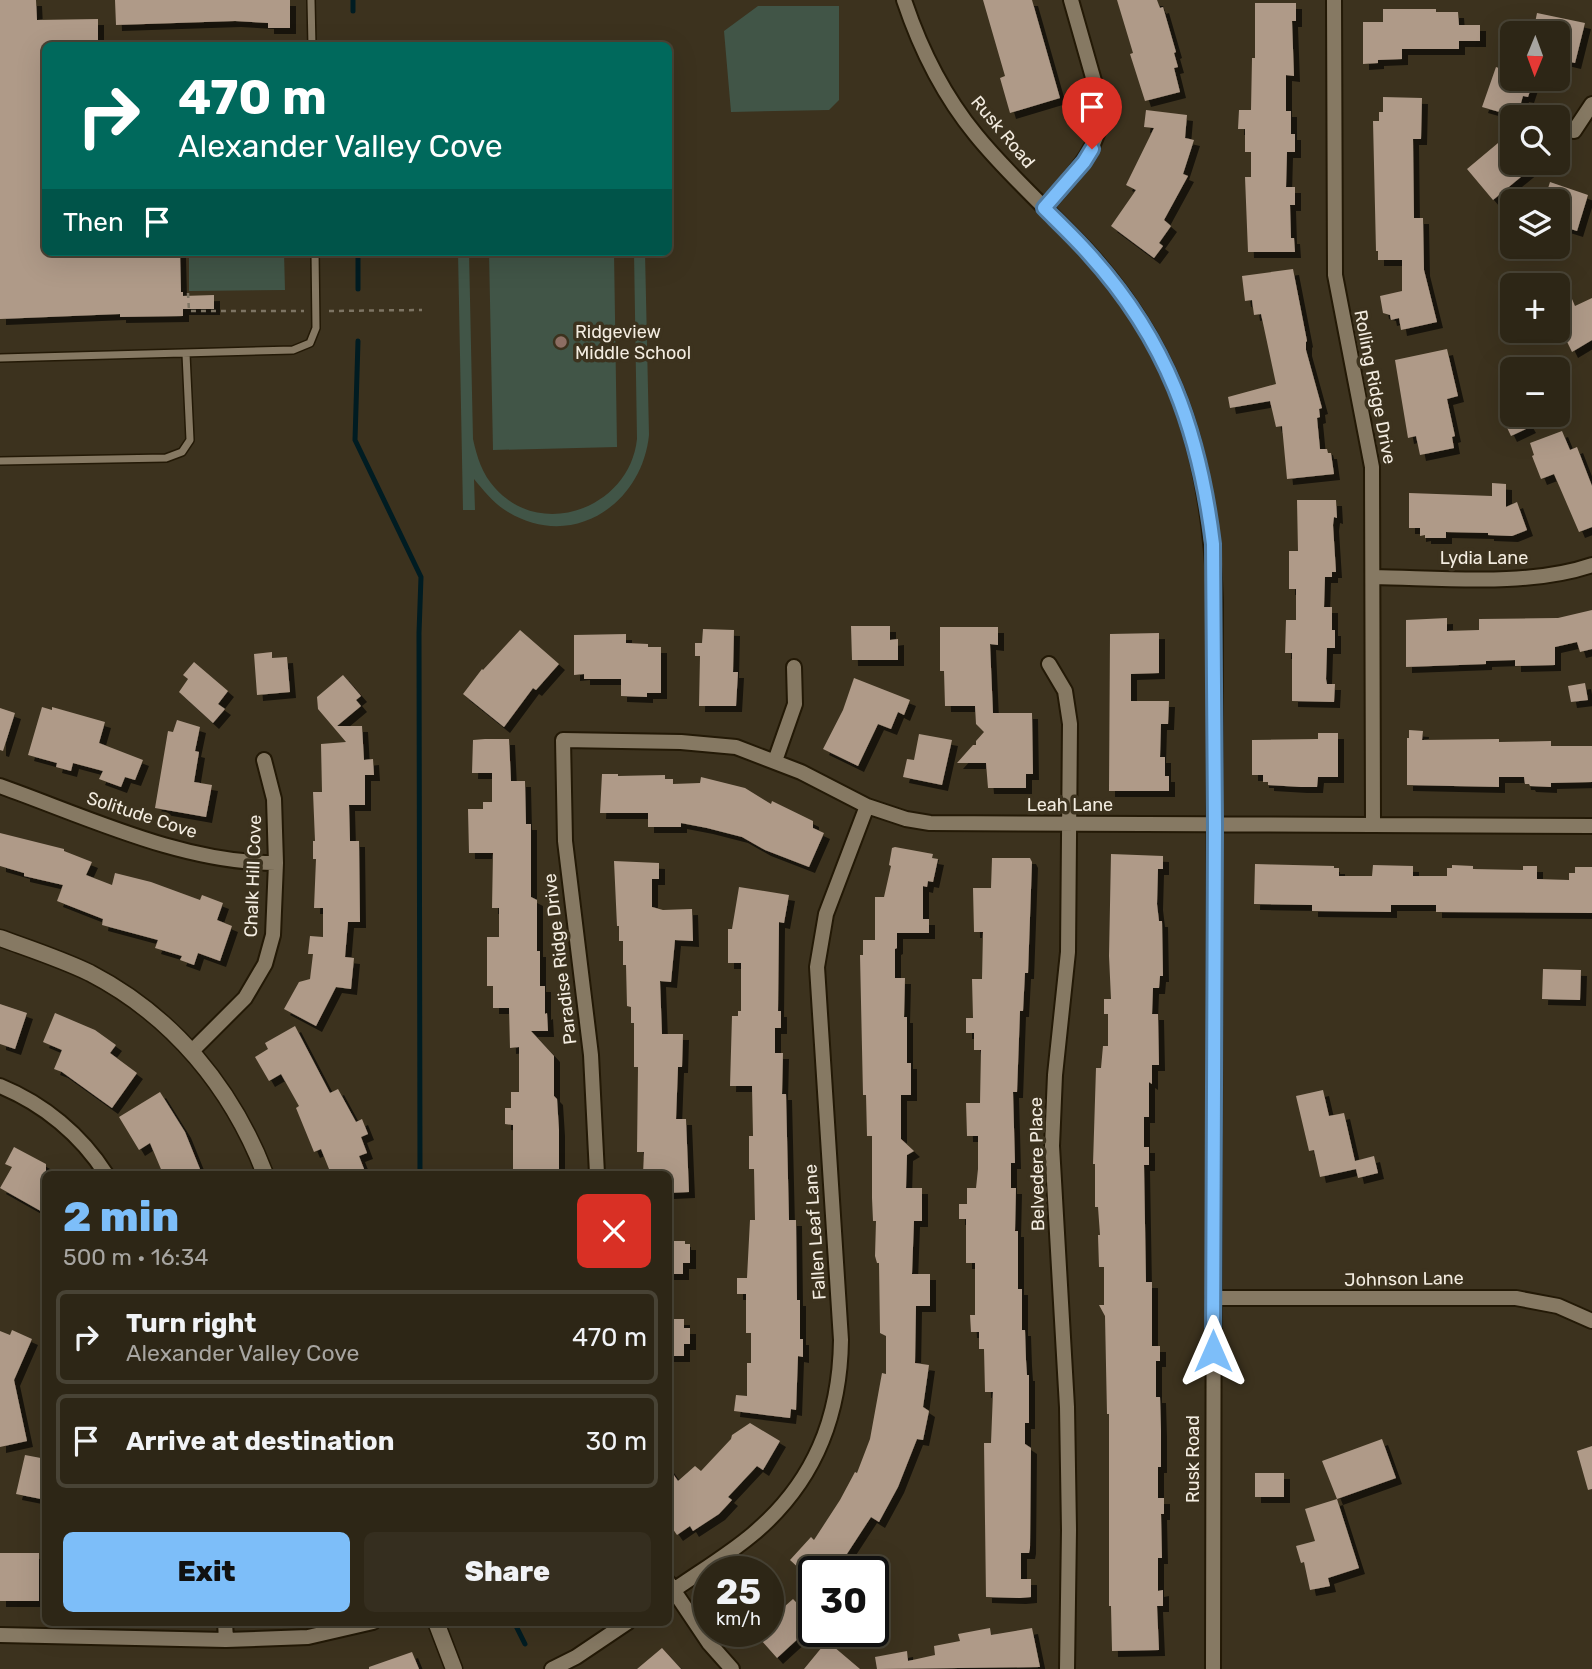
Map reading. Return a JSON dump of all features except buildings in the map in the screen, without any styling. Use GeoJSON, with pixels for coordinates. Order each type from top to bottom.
{"type":"FeatureCollection","features":[{"type":"Feature","properties":{"kind":"street","name":"Rusk Road"},"geometry":{"type":"LineString","coordinates":[[904,0],[929,61],[981,141],[1090,254],[1139,319],[1178,392],[1194,439],[1208,503],[1213,545],[1215,825],[1213,1669]]}},
{"type":"Feature","properties":{"kind":"street"},"geometry":{"type":"LineString","coordinates":[[1044,208],[1084,162],[1092,149],[1101,121],[1096,85],[1071,0]]}},
{"type":"Feature","properties":{"kind":"street","name":"Rolling Ridge Drive"},"geometry":{"type":"LineString","coordinates":[[1334,0],[1335,275],[1372,467],[1373,823]]}},
{"type":"Feature","properties":{"kind":"street"},"geometry":{"type":"LineString","coordinates":[[1574,131],[1592,104]]}},
{"type":"Feature","properties":{"kind":"street","name":"Lydia Lane"},"geometry":{"type":"LineString","coordinates":[[1374,577],[1550,577],[1592,565]]}},
{"type":"Feature","properties":{"kind":"street","name":"Belvedere Place"},"geometry":{"type":"LineString","coordinates":[[1049,664],[1065,691],[1068,705],[1068,952],[1055,1075],[1052,1146],[1068,1407],[1067,1669]]}},
{"type":"Feature","properties":{"kind":"street"},"geometry":{"type":"LineString","coordinates":[[775,761],[796,704],[794,667]]}},
{"type":"Feature","properties":{"kind":"street","name":"Leah Lane"},"geometry":{"type":"LineString","coordinates":[[564,740],[681,742],[736,747],[775,761],[867,806],[930,823],[1592,826]]}},
{"type":"Feature","properties":{"kind":"street","name":"Paradise Ridge Drive"},"geometry":{"type":"LineString","coordinates":[[564,740],[565,841],[591,1055],[597,1171]]}},
{"type":"Feature","properties":{"kind":"street","name":"Chalk Hill Cove"},"geometry":{"type":"LineString","coordinates":[[192,1051],[245,998],[265,964],[273,934],[276,863],[273,790],[264,760]]}},
{"type":"Feature","properties":{"kind":"street","name":"Solitude Cove"},"geometry":{"type":"LineString","coordinates":[[0,786],[182,850],[253,863],[276,863]]}},
{"type":"Feature","properties":{"kind":"street","name":"Fallen Leaf Lane"},"geometry":{"type":"LineString","coordinates":[[672,1587],[752,1535],[780,1509],[814,1460],[835,1407],[841,1370],[841,1340],[817,967],[826,914],[867,806]]}},
{"type":"Feature","properties":{"kind":"street"},"geometry":{"type":"LineString","coordinates":[[0,938],[88,972],[124,992],[151,1012],[192,1051],[237,1113],[264,1171]]}},
{"type":"Feature","properties":{"kind":"street"},"geometry":{"type":"LineString","coordinates":[[0,1086],[56,1118],[80,1140],[104,1171]]}},
{"type":"Feature","properties":{"kind":"street","name":"Johnson Lane"},"geometry":{"type":"LineString","coordinates":[[1213,1298],[1516,1298],[1558,1306],[1592,1321]]}},
{"type":"Feature","properties":{"kind":"street"},"geometry":{"type":"LineString","coordinates":[[672,1591],[709,1643],[732,1669]]}},
{"type":"Feature","properties":{"kind":"street"},"geometry":{"type":"LineString","coordinates":[[225,1626],[226,1640]]}},
{"type":"Feature","properties":{"kind":"street"},"geometry":{"type":"LineString","coordinates":[[0,1634],[226,1640],[308,1637],[356,1626]]}},
{"type":"Feature","properties":{"kind":"street"},"geometry":{"type":"LineString","coordinates":[[438,1626],[454,1669]]}},
{"type":"Feature","properties":{"kind":"street"},"geometry":{"type":"LineString","coordinates":[[552,1669],[576,1657],[622,1626]]}},
{"type":"Feature","properties":{"kind":"lane"},"geometry":{"type":"LineString","coordinates":[[311,0],[312,42]]}},
{"type":"Feature","properties":{"kind":"lane"},"geometry":{"type":"LineString","coordinates":[[0,358],[293,350],[310,342],[316,328],[316,256]]}},
{"type":"Feature","properties":{"kind":"lane"},"geometry":{"type":"LineString","coordinates":[[0,461],[166,458],[182,452],[190,440],[186,354]]}},
{"type":"Feature","properties":{"kind":"path"},"geometry":{"type":"LineString","coordinates":[[188,293],[189,311],[422,310]]}},
{"type":"Feature","properties":{"kind":"green space"},"geometry":{"type":"Polygon","coordinates":[[[758,6],[839,6],[839,100],[829,110],[731,112],[724,31],[758,6]]]}},
{"type":"Feature","properties":{"kind":"green space"},"geometry":{"type":"Polygon","coordinates":[[[189,256],[284,256],[285,290],[189,291],[189,256]]]}},
{"type":"Feature","properties":{"kind":"green space"},"geometry":{"type":"Polygon","coordinates":[[[458,256],[469,256],[473,439],[481,465],[495,488],[514,504],[536,512],[559,514],[581,509],[601,498],[618,483],[631,463],[637,439],[634,256],[645,256],[649,435],[644,460],[633,482],[618,500],[600,514],[579,523],[556,526],[532,523],[503,509],[474,479],[475,510],[463,510],[458,256]]]}},
{"type":"Feature","properties":{"kind":"green space"},"geometry":{"type":"Polygon","coordinates":[[[489,256],[614,256],[617,447],[493,450],[489,256]]]}},
{"type":"Feature","properties":{"kind":"waterway"},"geometry":{"type":"LineString","coordinates":[[353,0],[353,11]]}},
{"type":"Feature","properties":{"kind":"waterway"},"geometry":{"type":"LineString","coordinates":[[358,256],[358,289]]}},
{"type":"Feature","properties":{"kind":"waterway"},"geometry":{"type":"LineString","coordinates":[[358,341],[355,440],[421,577],[420,1171]]}},
{"type":"Feature","properties":{"kind":"waterway"},"geometry":{"type":"LineString","coordinates":[[516,1626],[525,1644]]}},
{"type":"Feature","properties":{"kind":"place","name":"Ridgeview Middle School"},"geometry":{"type":"Point","coordinates":[561,342]}},
{"type":"Feature","properties":{"kind":"route"},"geometry":{"type":"LineString","coordinates":[[1092,149],[1044,208],[1090,254],[1115,285],[1160,354],[1188,417],[1208,503],[1213,544],[1213,1351]]}}]}
